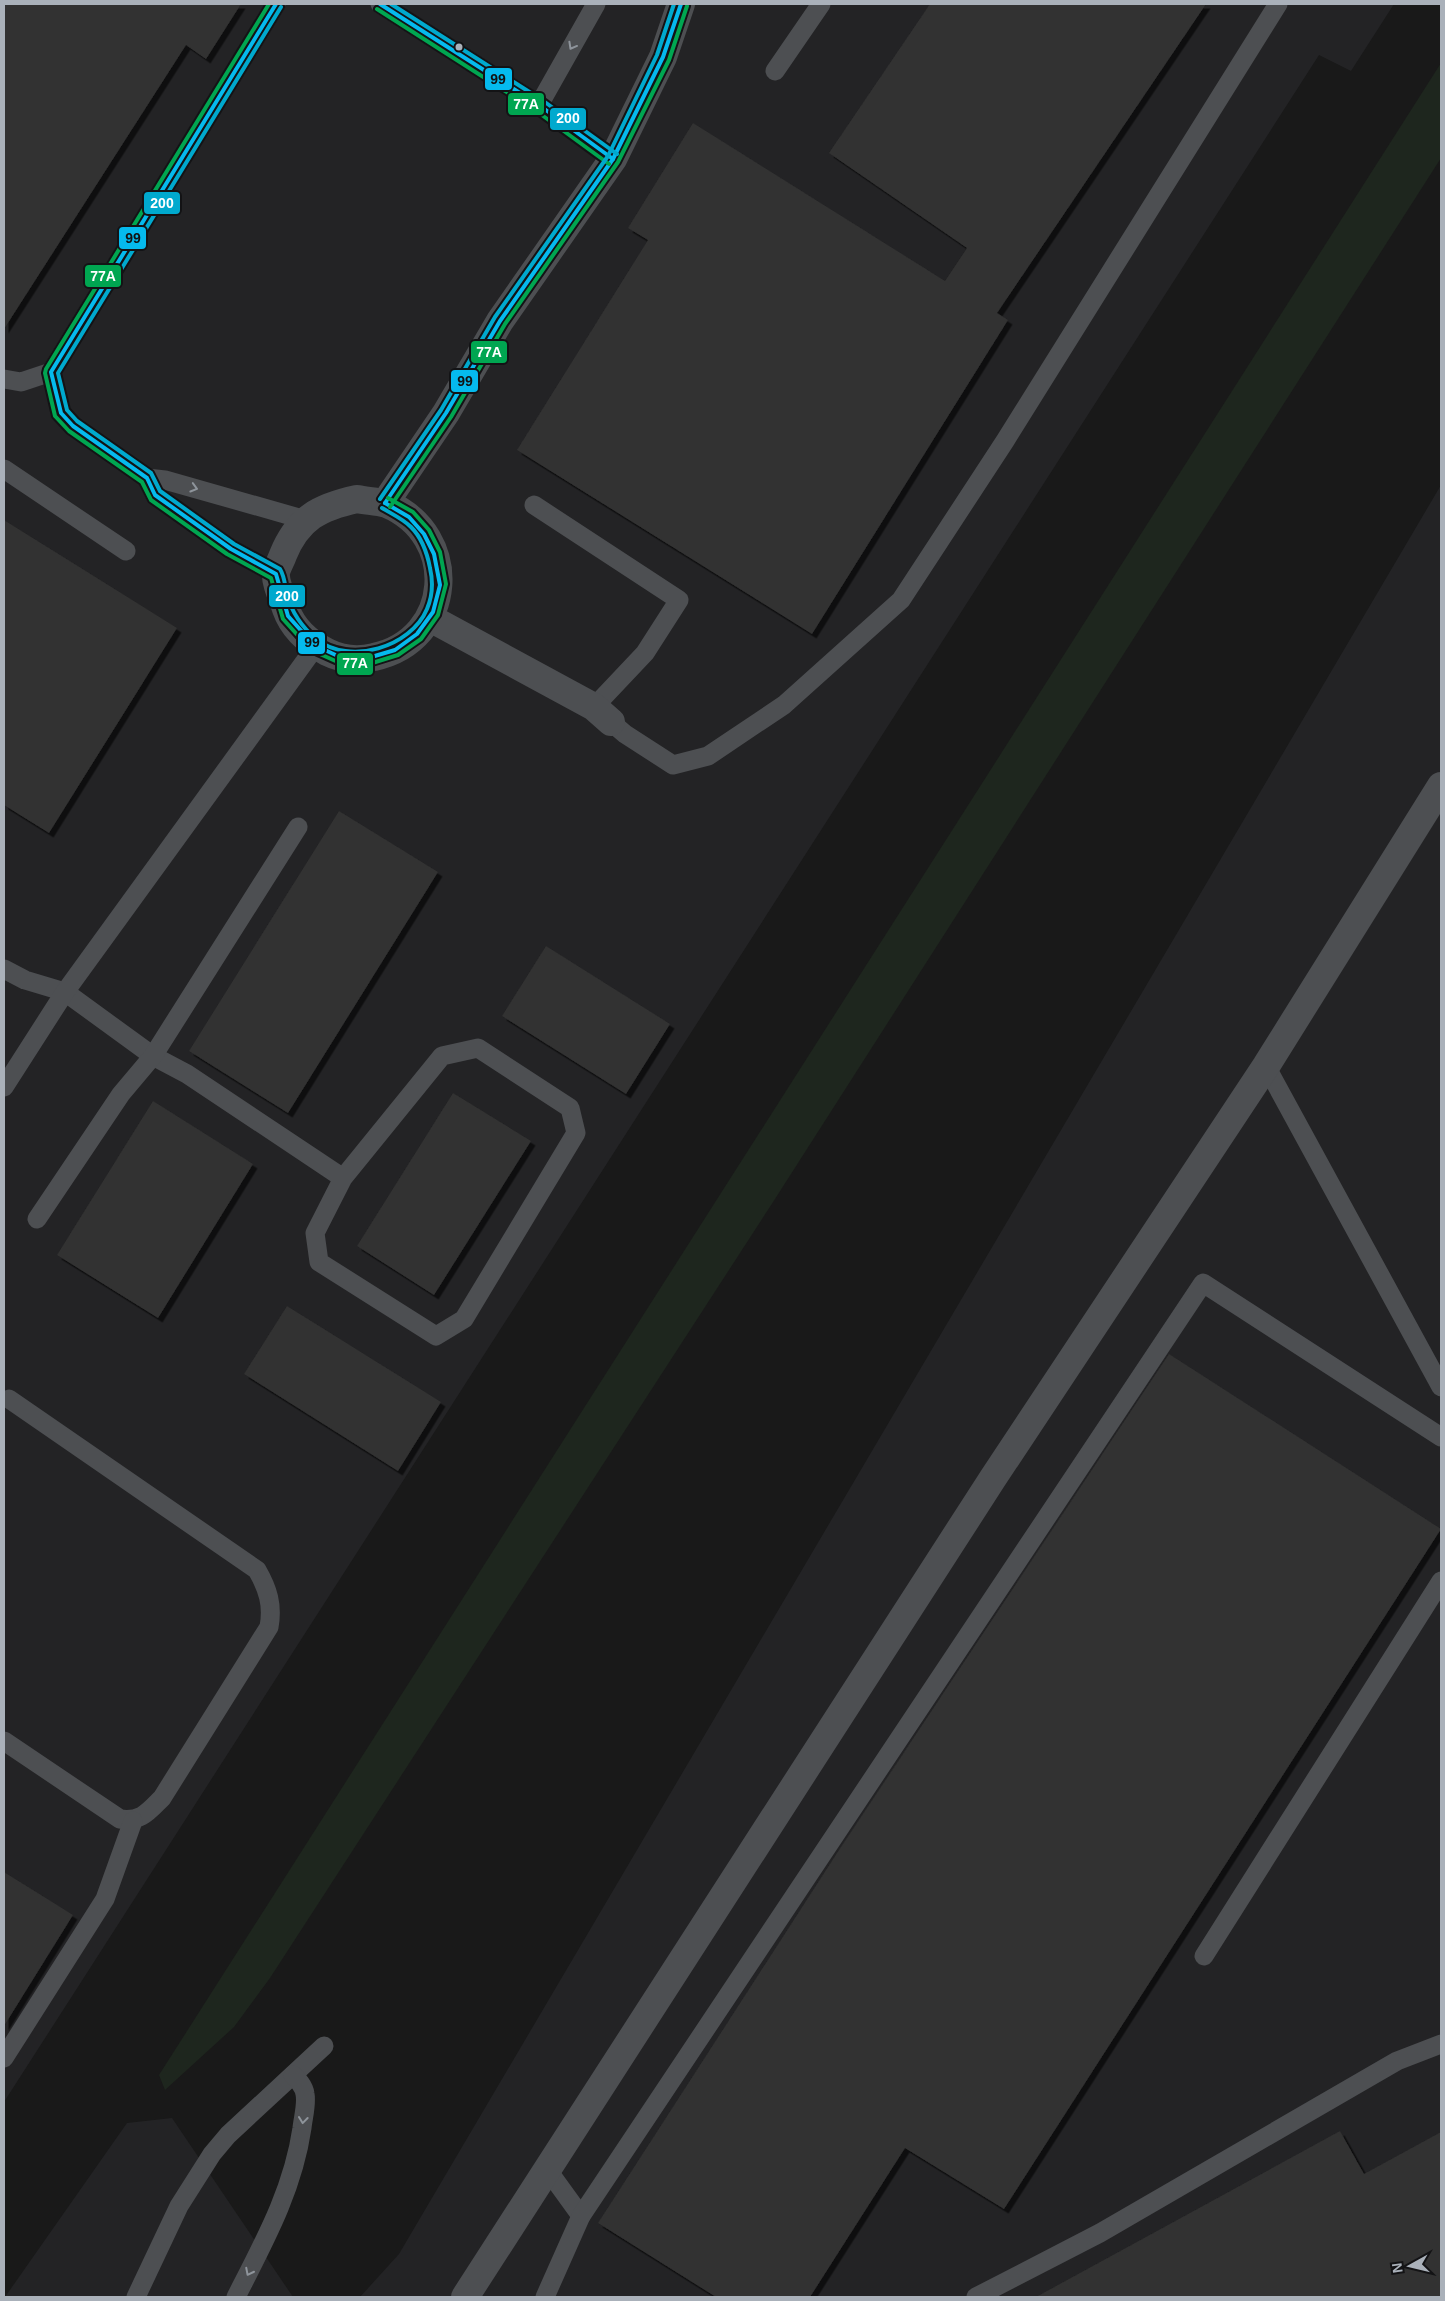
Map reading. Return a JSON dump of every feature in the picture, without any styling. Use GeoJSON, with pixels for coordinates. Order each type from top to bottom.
{"type":"FeatureCollection","features":[{"type":"Feature","properties":{"kind":"street"},"geometry":{"type":"LineString","coordinates":[[385,504],[446,413],[500,321],[613,159],[663,57],[681,4]]}},
{"type":"Feature","properties":{"kind":"street"},"geometry":{"type":"LineString","coordinates":[[357,499],[385,504],[410,517],[428,538],[438,564],[438,592],[430,618],[413,639],[389,654],[362,660],[335,656],[316,646],[309,642],[290,621],[276,574],[288,542],[306,520],[330,505],[357,499]]}},
{"type":"Feature","properties":{"kind":"street"},"geometry":{"type":"LineString","coordinates":[[430,618],[602,714]]}},
{"type":"Feature","properties":{"kind":"street"},"geometry":{"type":"LineString","coordinates":[[465,2297],[993,1478],[1266,1066],[1441,786]]}},
{"type":"Feature","properties":{"kind":"lane"},"geometry":{"type":"LineString","coordinates":[[4,379],[20,382],[51,372],[276,4]]}},
{"type":"Feature","properties":{"kind":"lane"},"geometry":{"type":"LineString","coordinates":[[380,4],[539,105],[613,159]]}},
{"type":"Feature","properties":{"kind":"lane"},"geometry":{"type":"LineString","coordinates":[[539,105],[596,4]]}},
{"type":"Feature","properties":{"kind":"lane"},"geometry":{"type":"LineString","coordinates":[[775,71],[821,4]]}},
{"type":"Feature","properties":{"kind":"lane"},"geometry":{"type":"LineString","coordinates":[[534,505],[679,600],[645,654],[602,714],[625,734],[673,765],[708,756],[784,705],[900,600],[1005,441],[1278,4]]}},
{"type":"Feature","properties":{"kind":"lane"},"geometry":{"type":"LineString","coordinates":[[51,372],[61,413],[74,426],[147,478],[164,480],[306,520]]}},
{"type":"Feature","properties":{"kind":"lane"},"geometry":{"type":"LineString","coordinates":[[4,469],[126,551]]}},
{"type":"Feature","properties":{"kind":"lane"},"geometry":{"type":"LineString","coordinates":[[147,478],[155,495],[231,549],[276,574]]}},
{"type":"Feature","properties":{"kind":"lane"},"geometry":{"type":"LineString","coordinates":[[4,1087],[65,992],[316,646]]}},
{"type":"Feature","properties":{"kind":"lane"},"geometry":{"type":"LineString","coordinates":[[37,1219],[121,1094],[153,1056],[298,827]]}},
{"type":"Feature","properties":{"kind":"lane"},"geometry":{"type":"LineString","coordinates":[[4,969],[25,980],[65,992],[153,1056],[187,1074],[343,1178]]}},
{"type":"Feature","properties":{"kind":"lane"},"geometry":{"type":"LineString","coordinates":[[478,1048],[570,1108],[576,1133],[464,1319],[436,1336],[319,1262],[315,1233],[343,1178],[442,1056],[478,1048]]}},
{"type":"Feature","properties":{"kind":"lane"},"geometry":{"type":"LineString","coordinates":[[1266,1066],[1441,1387]]}},
{"type":"Feature","properties":{"kind":"lane"},"geometry":{"type":"LineString","coordinates":[[545,2297],[581,2216],[1203,1283],[1441,1437]]}},
{"type":"Feature","properties":{"kind":"lane"},"geometry":{"type":"LineString","coordinates":[[4,1741],[120,1819],[133,1821],[148,1812],[162,1798],[269,1627],[272,1612],[266,1586],[257,1570],[9,1399]]}},
{"type":"Feature","properties":{"kind":"lane"},"geometry":{"type":"LineString","coordinates":[[1204,1956],[1441,1581]]}},
{"type":"Feature","properties":{"kind":"lane"},"geometry":{"type":"LineString","coordinates":[[4,2058],[106,1899],[133,1821]]}},
{"type":"Feature","properties":{"kind":"lane"},"geometry":{"type":"LineString","coordinates":[[976,2297],[1100,2233],[1397,2061],[1441,2044]]}},
{"type":"Feature","properties":{"kind":"lane"},"geometry":{"type":"LineString","coordinates":[[136,2297],[179,2206],[212,2154],[228,2135],[324,2046]]}},
{"type":"Feature","properties":{"kind":"lane"},"geometry":{"type":"LineString","coordinates":[[236,2297],[270,2232],[286,2193],[298,2152],[305,2094],[300,2082],[293,2075]]}},
{"type":"Feature","properties":{"kind":"lane"},"geometry":{"type":"LineString","coordinates":[[547,2170],[581,2216]]}},
{"type":"Feature","properties":{"kind":"shaded area"},"geometry":{"type":"Polygon","coordinates":[[[4,4],[1394,4],[1351,71],[1319,55],[4,2102],[4,4]]]}},
{"type":"Feature","properties":{"kind":"shaded area"},"geometry":{"type":"Polygon","coordinates":[[[1441,63],[1441,158],[775,1199],[270,1978],[234,2027],[165,2090],[159,2075],[1441,63]]]}},
{"type":"Feature","properties":{"kind":"shaded area"},"geometry":{"type":"Polygon","coordinates":[[[1441,485],[1441,2297],[360,2297],[399,2254],[1441,485]]]}},
{"type":"Feature","properties":{"kind":"shaded area"},"geometry":{"type":"Polygon","coordinates":[[[172,2118],[293,2297],[5,2297],[127,2123],[172,2118]]]}},
{"type":"Feature","properties":{"kind":"building"},"geometry":{"type":"Polygon","coordinates":[[[4,4],[241,4],[206,59],[186,45],[4,329],[4,4]]]}},
{"type":"Feature","properties":{"kind":"building"},"geometry":{"type":"Polygon","coordinates":[[[930,4],[1206,4],[997,313],[1008,320],[812,634],[517,450],[648,240],[628,228],[693,123],[945,281],[967,248],[829,153],[930,4]]]}},
{"type":"Feature","properties":{"kind":"building"},"geometry":{"type":"Polygon","coordinates":[[[4,520],[177,628],[49,833],[4,805],[4,520]]]}},
{"type":"Feature","properties":{"kind":"building"},"geometry":{"type":"Polygon","coordinates":[[[339,811],[438,872],[288,1113],[189,1051],[339,811]]]}},
{"type":"Feature","properties":{"kind":"building"},"geometry":{"type":"Polygon","coordinates":[[[546,946],[670,1024],[626,1094],[502,1016],[546,946]]]}},
{"type":"Feature","properties":{"kind":"building"},"geometry":{"type":"Polygon","coordinates":[[[453,1093],[531,1141],[434,1295],[357,1246],[453,1093]]]}},
{"type":"Feature","properties":{"kind":"building"},"geometry":{"type":"Polygon","coordinates":[[[153,1101],[253,1164],[158,1318],[57,1255],[153,1101]]]}},
{"type":"Feature","properties":{"kind":"building"},"geometry":{"type":"Polygon","coordinates":[[[287,1306],[441,1402],[398,1471],[244,1374],[287,1306]]]}},
{"type":"Feature","properties":{"kind":"building"},"geometry":{"type":"Polygon","coordinates":[[[1169,1354],[1441,1529],[1004,2209],[905,2148],[810,2297],[716,2297],[598,2223],[839,1850],[1169,1354]]]}},
{"type":"Feature","properties":{"kind":"building"},"geometry":{"type":"Polygon","coordinates":[[[4,1872],[73,1915],[4,2026],[4,1872]]]}},
{"type":"Feature","properties":{"kind":"building"},"geometry":{"type":"Polygon","coordinates":[[[1340,2131],[1364,2174],[1441,2132],[1441,2297],[1036,2297],[1340,2131]]]}},
{"type":"Feature","properties":{"kind":"transit line","name":"77A"},"geometry":{"type":"LineString","coordinates":[[269,4],[46,369],[45,373],[55,416],[69,431],[142,482],[151,500],[227,554],[271,578],[283,619],[311,650],[340,663],[369,664],[398,655],[421,639],[438,615],[446,584],[440,552],[429,530],[413,512],[388,498]]}},
{"type":"Feature","properties":{"kind":"transit line","name":"99"},"geometry":{"type":"LineString","coordinates":[[276,4],[51,372],[61,413],[73,426],[147,478],[155,495],[231,549],[276,574],[288,616],[314,645],[340,657],[368,658],[395,650],[417,634],[433,612],[440,585],[434,554],[424,534],[409,517],[385,503]]}},
{"type":"Feature","properties":{"kind":"transit line","name":"99"},"geometry":{"type":"LineString","coordinates":[[380,4],[539,105],[613,159]]}},
{"type":"Feature","properties":{"kind":"transit line","name":"200"},"geometry":{"type":"LineString","coordinates":[[391,4],[542,100],[617,154]]}},
{"type":"Feature","properties":{"kind":"transit line","name":"200"},"geometry":{"type":"LineString","coordinates":[[380,499],[441,410],[495,317],[608,156],[657,55],[674,4]]}},
{"type":"Feature","properties":{"kind":"transit line","name":"99"},"geometry":{"type":"LineString","coordinates":[[385,503],[446,413],[500,321],[613,159],[663,57],[681,4]]}},
{"type":"Feature","properties":{"kind":"transit line","name":"77A"},"geometry":{"type":"LineString","coordinates":[[390,507],[451,417],[505,324],[618,162],[669,60],[687,6]]}},
{"type":"Feature","properties":{"kind":"transit line","name":"200"},"geometry":{"type":"LineString","coordinates":[[281,7],[58,373],[67,410],[77,421],[151,473],[160,491],[234,544],[280,569],[289,602],[298,619],[316,639],[330,647],[345,651],[362,651],[394,642],[408,634],[419,622],[429,604],[432,578],[424,546],[415,531],[408,524],[382,508]]}},
{"type":"Feature","properties":{"kind":"transit line","name":"77A"},"geometry":{"type":"LineString","coordinates":[[377,9],[535,110],[609,164]]}}]}
